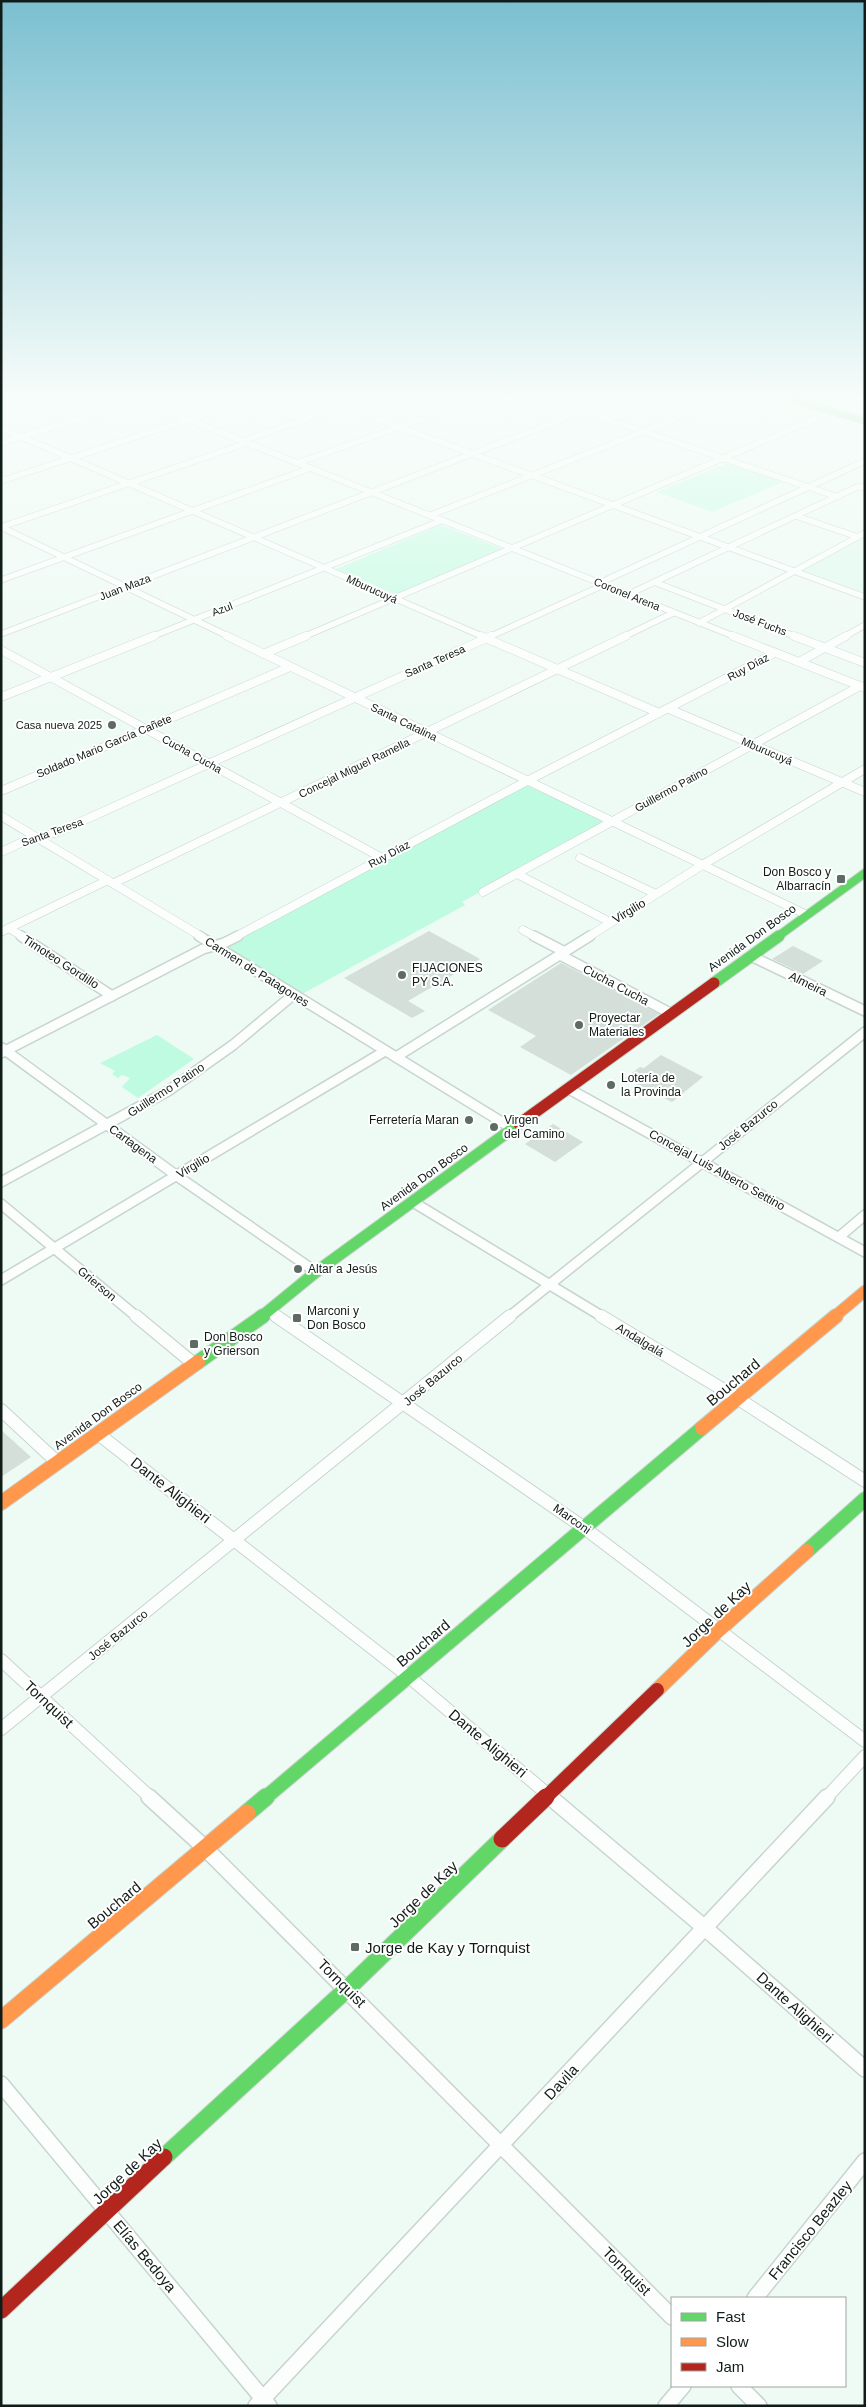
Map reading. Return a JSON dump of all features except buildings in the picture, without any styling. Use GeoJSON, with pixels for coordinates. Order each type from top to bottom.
{"type":"FeatureCollection","features":[{"type":"Feature","properties":{"kind":"street"},"geometry":{"type":"LineString","coordinates":[[1,527],[45,512]]}},
{"type":"Feature","properties":{"kind":"street"},"geometry":{"type":"LineString","coordinates":[[1,580],[189,512]]}},
{"type":"Feature","properties":{"kind":"street","name":"Mburucuyá"},"geometry":{"type":"LineString","coordinates":[[200,512],[254,538],[659,713]]}},
{"type":"Feature","properties":{"kind":"street","name":"Juan Maza"},"geometry":{"type":"LineString","coordinates":[[1,634],[320,512]]}},
{"type":"Feature","properties":{"kind":"street","name":"Coronel Arena"},"geometry":{"type":"LineString","coordinates":[[424,512],[862,687]]}},
{"type":"Feature","properties":{"kind":"street"},"geometry":{"type":"LineString","coordinates":[[431,515],[438,512]]}},
{"type":"Feature","properties":{"kind":"street"},"geometry":{"type":"LineString","coordinates":[[263,654],[594,512]]}},
{"type":"Feature","properties":{"kind":"street"},"geometry":{"type":"LineString","coordinates":[[631,512],[865,597]]}},
{"type":"Feature","properties":{"kind":"street","name":"Santa Teresa"},"geometry":{"type":"LineString","coordinates":[[1,852],[58,832],[485,638],[751,512]]}},
{"type":"Feature","properties":{"kind":"street"},"geometry":{"type":"LineString","coordinates":[[629,594],[804,512]]}},
{"type":"Feature","properties":{"kind":"street"},"geometry":{"type":"LineString","coordinates":[[796,516],[862,535]]}},
{"type":"Feature","properties":{"kind":"street","name":"Azul"},"geometry":{"type":"LineString","coordinates":[[1,697],[443,520]]}},
{"type":"Feature","properties":{"kind":"street","name":"Santa Catalina"},"geometry":{"type":"LineString","coordinates":[[1,527],[807,915]]}},
{"type":"Feature","properties":{"kind":"street"},"geometry":{"type":"LineString","coordinates":[[699,623],[862,535]]}},
{"type":"Feature","properties":{"kind":"street","name":"José Fuchs"},"geometry":{"type":"LineString","coordinates":[[654,582],[865,664]]}},
{"type":"Feature","properties":{"kind":"street","name":"Concejal Miguel Ramella"},"geometry":{"type":"LineString","coordinates":[[5,930],[282,803],[673,613]]}},
{"type":"Feature","properties":{"kind":"street"},"geometry":{"type":"LineString","coordinates":[[799,662],[865,625]]}},
{"type":"Feature","properties":{"kind":"street","name":"Cucha Cucha"},"geometry":{"type":"LineString","coordinates":[[1,650],[382,858]]}},
{"type":"Feature","properties":{"kind":"street","name":"Ruy Díaz"},"geometry":{"type":"LineString","coordinates":[[3,1050],[203,949],[224,943],[527,781],[775,653]]}},
{"type":"Feature","properties":{"kind":"street","name":"Soldado Mario García Cañete"},"geometry":{"type":"LineString","coordinates":[[1,791],[290,667]]}},
{"type":"Feature","properties":{"kind":"street","name":"Guillermo Patino"},"geometry":{"type":"LineString","coordinates":[[483,892],[751,745],[862,687]]}},
{"type":"Feature","properties":{"kind":"street","name":"Mburucuyá"},"geometry":{"type":"LineString","coordinates":[[669,709],[865,792]]}},
{"type":"Feature","properties":{"kind":"street","name":"Virgilio"},"geometry":{"type":"LineString","coordinates":[[396,1057],[704,864],[865,769]]}},
{"type":"Feature","properties":{"kind":"street","name":"Carmen de Patagones"},"geometry":{"type":"LineString","coordinates":[[1,816],[513,1129]]}},
{"type":"Feature","properties":{"kind":"street"},"geometry":{"type":"LineString","coordinates":[[580,858],[656,894]]}},
{"type":"Feature","properties":{"kind":"street","name":"Avenida Don Bosco"},"geometry":{"type":"LineString","coordinates":[[1,1504],[97,1433],[269,1311],[316,1272],[865,873]]}},
{"type":"Feature","properties":{"kind":"street"},"geometry":{"type":"LineString","coordinates":[[517,874],[610,922]]}},
{"type":"Feature","properties":{"kind":"street","name":"Timoteo Gordillo"},"geometry":{"type":"LineString","coordinates":[[5,930],[112,996]]}},
{"type":"Feature","properties":{"kind":"street","name":"Cucha Cucha"},"geometry":{"type":"LineString","coordinates":[[523,930],[562,954],[672,1014]]}},
{"type":"Feature","properties":{"kind":"street","name":"Almeira"},"geometry":{"type":"LineString","coordinates":[[751,956],[865,1011]]}},
{"type":"Feature","properties":{"kind":"street","name":"Guillermo Patino"},"geometry":{"type":"LineString","coordinates":[[1,1182],[168,1091],[233,1045],[293,994]]}},
{"type":"Feature","properties":{"kind":"street","name":"José Bazurco"},"geometry":{"type":"LineString","coordinates":[[1,1728],[404,1404],[547,1285],[865,1032]]}},
{"type":"Feature","properties":{"kind":"street","name":"Cartagena"},"geometry":{"type":"LineString","coordinates":[[3,1050],[177,1176],[316,1272]]}},
{"type":"Feature","properties":{"kind":"street","name":"Virgilio"},"geometry":{"type":"LineString","coordinates":[[1,1280],[385,1051]]}},
{"type":"Feature","properties":{"kind":"street","name":"Concejal Luis Alberto Settino"},"geometry":{"type":"LineString","coordinates":[[569,1089],[865,1252]]}},
{"type":"Feature","properties":{"kind":"street","name":"Andalgalá"},"geometry":{"type":"LineString","coordinates":[[413,1202],[547,1285],[737,1398],[865,1481]]}},
{"type":"Feature","properties":{"kind":"street","name":"Grierson"},"geometry":{"type":"LineString","coordinates":[[1,1204],[194,1364]]}},
{"type":"Feature","properties":{"kind":"street"},"geometry":{"type":"LineString","coordinates":[[839,1237],[865,1214]]}},
{"type":"Feature","properties":{"kind":"street","name":"Bouchard"},"geometry":{"type":"LineString","coordinates":[[1,2020],[865,1291]]}},
{"type":"Feature","properties":{"kind":"street","name":"Marconi"},"geometry":{"type":"LineString","coordinates":[[269,1311],[584,1527],[865,1740]]}},
{"type":"Feature","properties":{"kind":"street"},"geometry":{"type":"LineString","coordinates":[[1,1410],[57,1462]]}},
{"type":"Feature","properties":{"kind":"street","name":"Dante Alighieri"},"geometry":{"type":"LineString","coordinates":[[97,1433],[408,1676],[705,1928],[865,2069]]}},
{"type":"Feature","properties":{"kind":"street","name":"Jorge de Kay"},"geometry":{"type":"LineString","coordinates":[[1,2310],[106,2210],[347,1989],[720,1630],[865,1499]]}},
{"type":"Feature","properties":{"kind":"street","name":"Tornquist"},"geometry":{"type":"LineString","coordinates":[[1,1660],[205,1848],[671,2316]]}},
{"type":"Feature","properties":{"kind":"street","name":"Davila"},"geometry":{"type":"LineString","coordinates":[[263,2403],[865,1756]]}},
{"type":"Feature","properties":{"kind":"street","name":"Elías Bedoya"},"geometry":{"type":"LineString","coordinates":[[1,2084],[263,2403]]}},
{"type":"Feature","properties":{"kind":"street","name":"Francisco Beazley"},"geometry":{"type":"LineString","coordinates":[[756,2297],[865,2161]]}},
{"type":"Feature","properties":{"kind":"street"},"geometry":{"type":"LineString","coordinates":[[666,2406],[682,2387]]}},
{"type":"Feature","properties":{"kind":"street"},"geometry":{"type":"LineString","coordinates":[[740,2387],[759,2406]]}},
{"type":"Feature","properties":{"kind":"shaded area"},"geometry":{"type":"Polygon","coordinates":[[[865,538],[865,593],[801,571],[865,538]]]}},
{"type":"Feature","properties":{"kind":"green space"},"geometry":{"type":"Polygon","coordinates":[[[441,525],[503,549],[398,595],[336,569],[441,525]]]}},
{"type":"Feature","properties":{"kind":"green space"},"geometry":{"type":"Polygon","coordinates":[[[525,785],[601,819],[601,824],[462,902],[465,905],[302,994],[230,950],[228,945],[525,785]]]}},
{"type":"Feature","properties":{"kind":"green space"},"geometry":{"type":"Polygon","coordinates":[[[157,1035],[194,1059],[138,1098],[122,1087],[130,1078],[122,1075],[118,1078],[112,1074],[115,1071],[100,1063],[157,1035]]]}},
{"type":"Feature","properties":{"kind":"traffic: fast"},"geometry":{"type":"LineString","coordinates":[[714,983],[865,873]]}},
{"type":"Feature","properties":{"kind":"traffic: fast"},"geometry":{"type":"LineString","coordinates":[[198,1362],[269,1311],[316,1272],[519,1124]]}},
{"type":"Feature","properties":{"kind":"traffic: fast"},"geometry":{"type":"LineString","coordinates":[[247,1813],[702,1428]]}},
{"type":"Feature","properties":{"kind":"traffic: fast"},"geometry":{"type":"LineString","coordinates":[[807,1551],[865,1499]]}},
{"type":"Feature","properties":{"kind":"traffic: fast"},"geometry":{"type":"LineString","coordinates":[[164,2157],[347,1989],[502,1839]]}},
{"type":"Feature","properties":{"kind":"traffic: slow"},"geometry":{"type":"LineString","coordinates":[[702,1428],[865,1291]]}},
{"type":"Feature","properties":{"kind":"traffic: slow"},"geometry":{"type":"LineString","coordinates":[[1,1503],[198,1362]]}},
{"type":"Feature","properties":{"kind":"traffic: slow"},"geometry":{"type":"LineString","coordinates":[[657,1690],[719,1630],[807,1551]]}},
{"type":"Feature","properties":{"kind":"traffic: slow"},"geometry":{"type":"LineString","coordinates":[[1,2020],[247,1813]]}},
{"type":"Feature","properties":{"kind":"traffic: jam"},"geometry":{"type":"LineString","coordinates":[[519,1124],[714,983]]}},
{"type":"Feature","properties":{"kind":"traffic: jam"},"geometry":{"type":"LineString","coordinates":[[502,1839],[657,1690]]}},
{"type":"Feature","properties":{"kind":"traffic: jam"},"geometry":{"type":"LineString","coordinates":[[1,2310],[164,2157]]}},
{"type":"Feature","properties":{"kind":"place","name":"Casa nueva 2025"},"geometry":{"type":"Point","coordinates":[112,725]}},
{"type":"Feature","properties":{"kind":"place","name":"Don Bosco y Albarracín"},"geometry":{"type":"Point","coordinates":[841,879]}},
{"type":"Feature","properties":{"kind":"place","name":"FIJACIONES PY S.A."},"geometry":{"type":"Point","coordinates":[402,975]}},
{"type":"Feature","properties":{"kind":"place","name":"Proyectar Materiales"},"geometry":{"type":"Point","coordinates":[579,1025]}},
{"type":"Feature","properties":{"kind":"place","name":"Lotería de la Provinda"},"geometry":{"type":"Point","coordinates":[611,1085]}},
{"type":"Feature","properties":{"kind":"place","name":"Ferretería Maran"},"geometry":{"type":"Point","coordinates":[469,1120]}},
{"type":"Feature","properties":{"kind":"place","name":"Virgen del Camino"},"geometry":{"type":"Point","coordinates":[494,1127]}},
{"type":"Feature","properties":{"kind":"place","name":"Altar a Jesús"},"geometry":{"type":"Point","coordinates":[298,1269]}},
{"type":"Feature","properties":{"kind":"place","name":"Marconi y Don Bosco"},"geometry":{"type":"Point","coordinates":[297,1318]}},
{"type":"Feature","properties":{"kind":"place","name":"Don Bosco y Grierson"},"geometry":{"type":"Point","coordinates":[194,1344]}},
{"type":"Feature","properties":{"kind":"place","name":"Jorge de Kay y Tornquist"},"geometry":{"type":"Point","coordinates":[355,1947]}}]}
